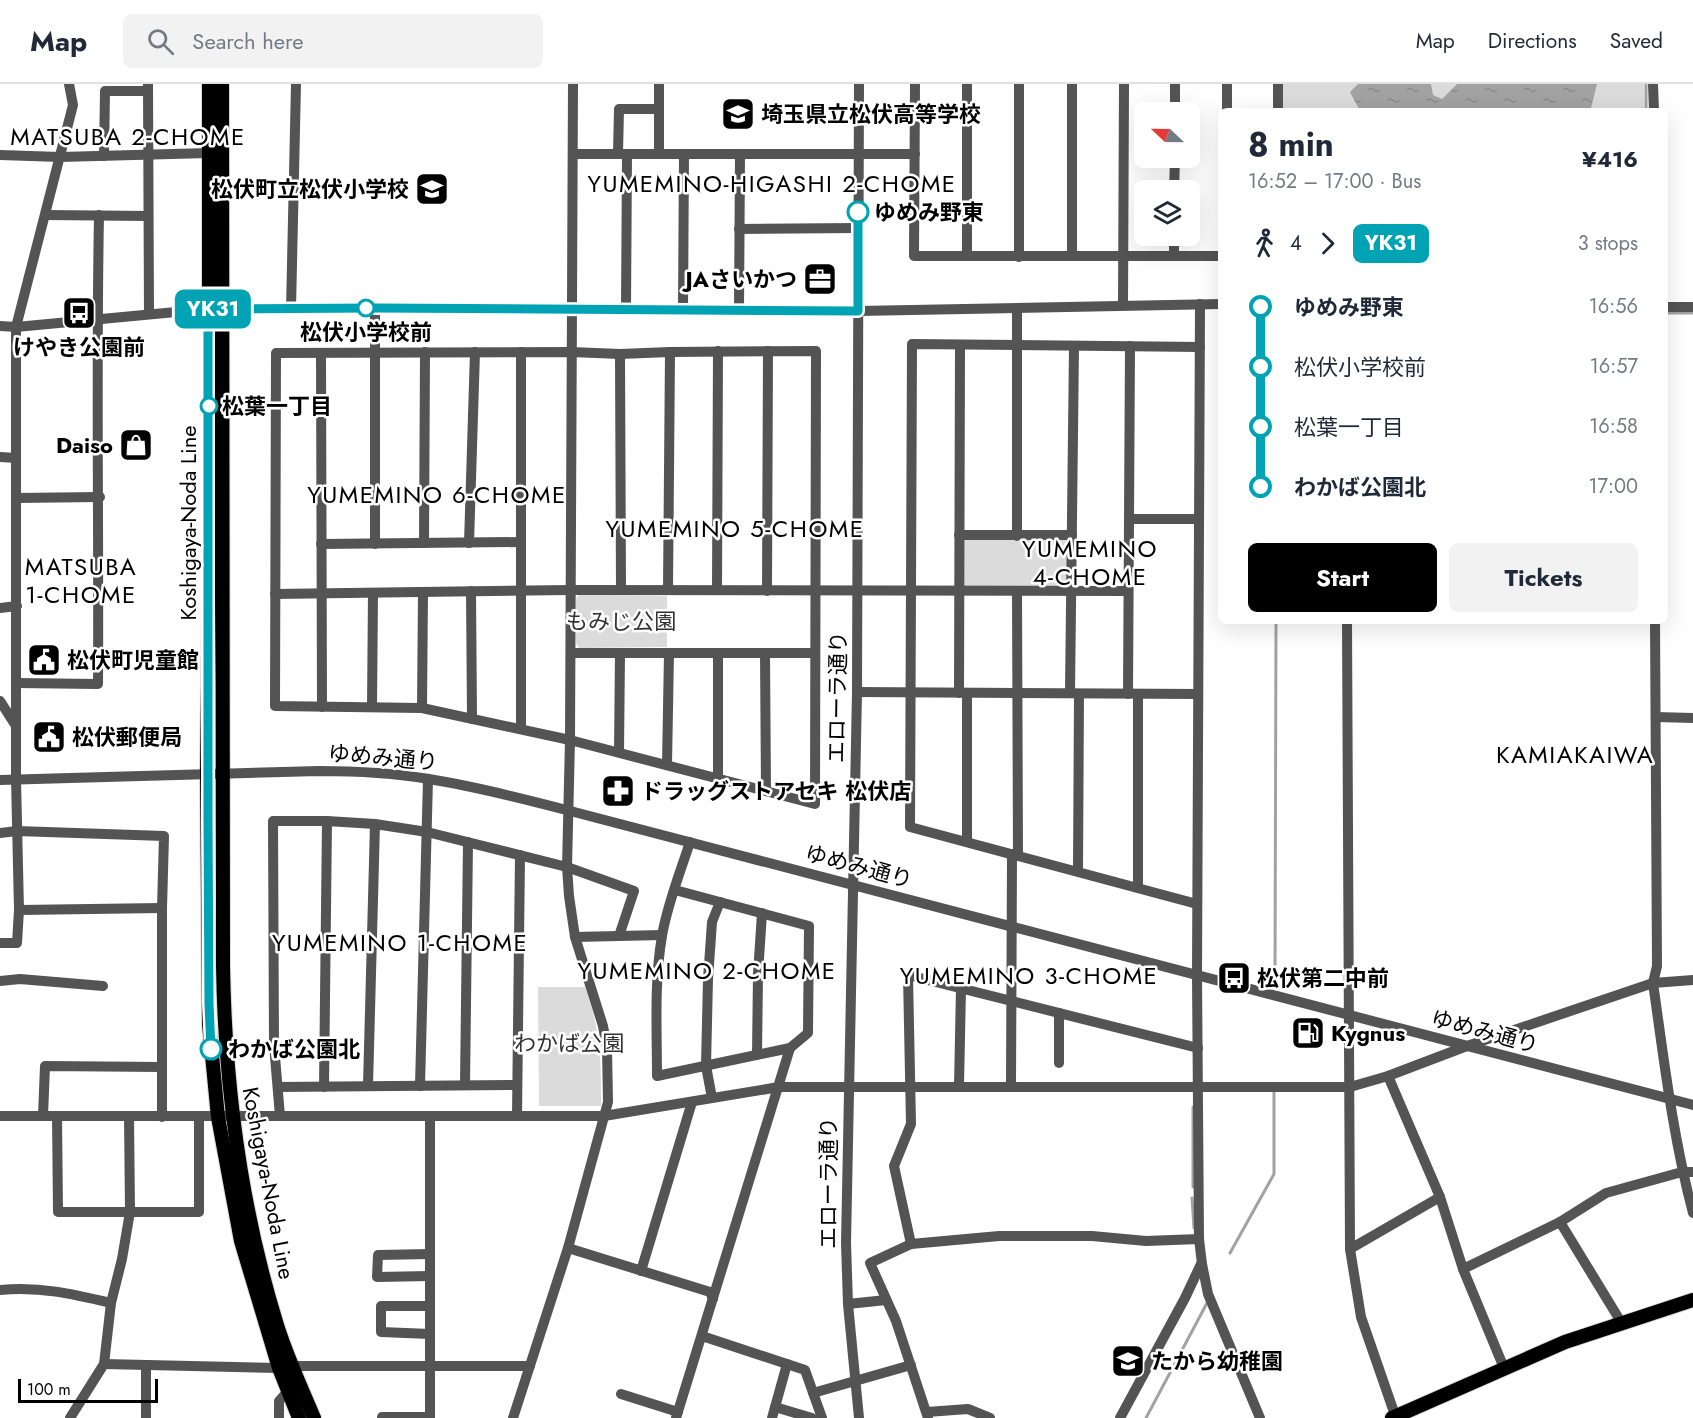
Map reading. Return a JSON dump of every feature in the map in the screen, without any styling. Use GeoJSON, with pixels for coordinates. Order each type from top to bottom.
{"type":"FeatureCollection","features":[{"type":"Feature","properties":{"kind":"main road","name":"Koshigaya-Noda Line"},"geometry":{"type":"LineString","coordinates":[[209,84],[207,773],[209,1024],[218,1117],[241,1241],[285,1367],[314,1418]]}},
{"type":"Feature","properties":{"kind":"main road","name":"Koshigaya-Noda Line"},"geometry":{"type":"LineString","coordinates":[[222,84],[224,1023],[232,1117],[254,1232],[277,1325],[288,1391],[299,1418]]}},
{"type":"Feature","properties":{"kind":"main road"},"geometry":{"type":"LineString","coordinates":[[1395,1418],[1565,1342],[1693,1300]]}},
{"type":"Feature","properties":{"kind":"street"},"geometry":{"type":"LineString","coordinates":[[0,943],[17,944],[19,910],[16,779],[16,327],[73,105],[69,84]]}},
{"type":"Feature","properties":{"kind":"street"},"geometry":{"type":"LineString","coordinates":[[291,309],[296,84]]}},
{"type":"Feature","properties":{"kind":"street"},"geometry":{"type":"LineString","coordinates":[[513,1418],[568,1248],[608,1102],[607,1048],[603,1026],[575,937],[567,867],[571,653],[573,84]]}},
{"type":"Feature","properties":{"kind":"street"},"geometry":{"type":"LineString","coordinates":[[659,84],[659,154]]}},
{"type":"Feature","properties":{"kind":"street","name":"エローラ通り"},"geometry":{"type":"LineString","coordinates":[[859,84],[857,692],[846,1243],[848,1304],[860,1418]]}},
{"type":"Feature","properties":{"kind":"street"},"geometry":{"type":"LineString","coordinates":[[915,84],[914,256],[1218,256]]}},
{"type":"Feature","properties":{"kind":"street"},"geometry":{"type":"LineString","coordinates":[[967,84],[967,256]]}},
{"type":"Feature","properties":{"kind":"street"},"geometry":{"type":"LineString","coordinates":[[1019,84],[1020,257]]}},
{"type":"Feature","properties":{"kind":"street"},"geometry":{"type":"LineString","coordinates":[[1072,84],[1072,256]]}},
{"type":"Feature","properties":{"kind":"street"},"geometry":{"type":"LineString","coordinates":[[1123,305],[1124,84]]}},
{"type":"Feature","properties":{"kind":"street"},"geometry":{"type":"LineString","coordinates":[[1175,102],[1176,84]]}},
{"type":"Feature","properties":{"kind":"street"},"geometry":{"type":"LineString","coordinates":[[1227,84],[1227,108]]}},
{"type":"Feature","properties":{"kind":"street"},"geometry":{"type":"LineString","coordinates":[[1278,84],[1278,108]]}},
{"type":"Feature","properties":{"kind":"street"},"geometry":{"type":"LineString","coordinates":[[1653,84],[1654,108]]}},
{"type":"Feature","properties":{"kind":"street"},"geometry":{"type":"LineString","coordinates":[[104,156],[105,91],[148,87],[148,314]]}},
{"type":"Feature","properties":{"kind":"street"},"geometry":{"type":"LineString","coordinates":[[626,310],[623,154],[619,109],[659,109]]}},
{"type":"Feature","properties":{"kind":"street"},"geometry":{"type":"LineString","coordinates":[[0,155],[60,157],[209,153]]}},
{"type":"Feature","properties":{"kind":"street"},"geometry":{"type":"LineString","coordinates":[[574,154],[915,154]]}},
{"type":"Feature","properties":{"kind":"street"},"geometry":{"type":"LineString","coordinates":[[683,309],[684,154]]}},
{"type":"Feature","properties":{"kind":"street"},"geometry":{"type":"LineString","coordinates":[[739,310],[740,154]]}},
{"type":"Feature","properties":{"kind":"street"},"geometry":{"type":"LineString","coordinates":[[46,214],[148,216]]}},
{"type":"Feature","properties":{"kind":"street"},"geometry":{"type":"LineString","coordinates":[[16,683],[99,684],[100,497],[97,320],[99,215]]}},
{"type":"Feature","properties":{"kind":"street"},"geometry":{"type":"LineString","coordinates":[[739,229],[858,228]]}},
{"type":"Feature","properties":{"kind":"street"},"geometry":{"type":"LineString","coordinates":[[1174,246],[1174,256]]}},
{"type":"Feature","properties":{"kind":"street"},"geometry":{"type":"LineString","coordinates":[[1200,304],[1197,904],[1199,1239],[1208,1294],[1260,1418]]}},
{"type":"Feature","properties":{"kind":"street"},"geometry":{"type":"LineString","coordinates":[[0,326],[16,327],[208,309],[858,311],[1218,304]]}},
{"type":"Feature","properties":{"kind":"street"},"geometry":{"type":"LineString","coordinates":[[1668,307],[1693,307]]}},
{"type":"Feature","properties":{"kind":"street"},"geometry":{"type":"LineString","coordinates":[[375,308],[375,544]]}},
{"type":"Feature","properties":{"kind":"street"},"geometry":{"type":"LineString","coordinates":[[1017,308],[1017,536]]}},
{"type":"Feature","properties":{"kind":"street"},"geometry":{"type":"LineString","coordinates":[[1197,904],[910,827],[912,344],[1200,347]]}},
{"type":"Feature","properties":{"kind":"street"},"geometry":{"type":"LineString","coordinates":[[960,345],[959,591],[967,842]]}},
{"type":"Feature","properties":{"kind":"street"},"geometry":{"type":"LineString","coordinates":[[1074,346],[1071,591],[1078,872]]}},
{"type":"Feature","properties":{"kind":"street"},"geometry":{"type":"LineString","coordinates":[[1130,346],[1128,591],[1138,888]]}},
{"type":"Feature","properties":{"kind":"street"},"geometry":{"type":"LineString","coordinates":[[717,591],[718,351]]}},
{"type":"Feature","properties":{"kind":"street"},"geometry":{"type":"LineString","coordinates":[[767,591],[768,351]]}},
{"type":"Feature","properties":{"kind":"street"},"geometry":{"type":"LineString","coordinates":[[816,351],[815,804],[570,740],[422,708],[275,706],[276,353],[425,352],[620,354],[816,351]]}},
{"type":"Feature","properties":{"kind":"street"},"geometry":{"type":"LineString","coordinates":[[424,543],[425,352]]}},
{"type":"Feature","properties":{"kind":"street"},"geometry":{"type":"LineString","coordinates":[[469,543],[475,352]]}},
{"type":"Feature","properties":{"kind":"street"},"geometry":{"type":"LineString","coordinates":[[521,352],[521,729]]}},
{"type":"Feature","properties":{"kind":"street"},"geometry":{"type":"LineString","coordinates":[[668,590],[670,352]]}},
{"type":"Feature","properties":{"kind":"street"},"geometry":{"type":"LineString","coordinates":[[321,353],[322,707]]}},
{"type":"Feature","properties":{"kind":"street"},"geometry":{"type":"LineString","coordinates":[[620,354],[621,590]]}},
{"type":"Feature","properties":{"kind":"street"},"geometry":{"type":"LineString","coordinates":[[0,458],[16,458]]}},
{"type":"Feature","properties":{"kind":"street"},"geometry":{"type":"LineString","coordinates":[[16,498],[100,497]]}},
{"type":"Feature","properties":{"kind":"street"},"geometry":{"type":"LineString","coordinates":[[1129,519],[1199,519]]}},
{"type":"Feature","properties":{"kind":"street"},"geometry":{"type":"LineString","coordinates":[[959,536],[1072,535]]}},
{"type":"Feature","properties":{"kind":"street"},"geometry":{"type":"LineString","coordinates":[[321,544],[521,542]]}},
{"type":"Feature","properties":{"kind":"street"},"geometry":{"type":"LineString","coordinates":[[275,594],[570,590],[1128,591]]}},
{"type":"Feature","properties":{"kind":"street"},"geometry":{"type":"LineString","coordinates":[[471,591],[472,719]]}},
{"type":"Feature","properties":{"kind":"street"},"geometry":{"type":"LineString","coordinates":[[1011,1086],[1011,927],[1015,855],[1018,693],[1017,591]]}},
{"type":"Feature","properties":{"kind":"street"},"geometry":{"type":"LineString","coordinates":[[422,708],[423,592]]}},
{"type":"Feature","properties":{"kind":"street"},"geometry":{"type":"LineString","coordinates":[[372,707],[373,593]]}},
{"type":"Feature","properties":{"kind":"street"},"geometry":{"type":"LineString","coordinates":[[0,608],[16,606]]}},
{"type":"Feature","properties":{"kind":"street"},"geometry":{"type":"LineString","coordinates":[[1347,624],[1350,1249],[1361,1317],[1395,1418]]}},
{"type":"Feature","properties":{"kind":"street"},"geometry":{"type":"LineString","coordinates":[[1655,624],[1657,966],[1653,983],[1669,1099],[1688,1172],[1692,1208]]}},
{"type":"Feature","properties":{"kind":"street"},"geometry":{"type":"LineString","coordinates":[[571,653],[815,653]]}},
{"type":"Feature","properties":{"kind":"street"},"geometry":{"type":"LineString","coordinates":[[619,752],[620,653]]}},
{"type":"Feature","properties":{"kind":"street"},"geometry":{"type":"LineString","coordinates":[[667,765],[669,653]]}},
{"type":"Feature","properties":{"kind":"street"},"geometry":{"type":"LineString","coordinates":[[717,778],[718,653]]}},
{"type":"Feature","properties":{"kind":"street"},"geometry":{"type":"LineString","coordinates":[[765,653],[766,791]]}},
{"type":"Feature","properties":{"kind":"street"},"geometry":{"type":"LineString","coordinates":[[857,692],[1198,694]]}},
{"type":"Feature","properties":{"kind":"street"},"geometry":{"type":"LineString","coordinates":[[0,701],[16,727]]}},
{"type":"Feature","properties":{"kind":"street"},"geometry":{"type":"LineString","coordinates":[[1656,717],[1693,718]]}},
{"type":"Feature","properties":{"kind":"street","name":"ゆめみ通り"},"geometry":{"type":"LineString","coordinates":[[0,780],[222,772],[357,771],[428,779],[569,811],[1693,1105]]}},
{"type":"Feature","properties":{"kind":"street"},"geometry":{"type":"LineString","coordinates":[[420,1086],[428,779]]}},
{"type":"Feature","properties":{"kind":"street"},"geometry":{"type":"LineString","coordinates":[[280,1116],[274,1045],[273,821],[375,824],[427,832],[567,867],[634,891],[619,936]]}},
{"type":"Feature","properties":{"kind":"street"},"geometry":{"type":"LineString","coordinates":[[324,1087],[327,821]]}},
{"type":"Feature","properties":{"kind":"street"},"geometry":{"type":"LineString","coordinates":[[368,1086],[375,824]]}},
{"type":"Feature","properties":{"kind":"street"},"geometry":{"type":"LineString","coordinates":[[0,833],[18,831],[164,836],[162,1117]]}},
{"type":"Feature","properties":{"kind":"street"},"geometry":{"type":"LineString","coordinates":[[465,1085],[468,842]]}},
{"type":"Feature","properties":{"kind":"street"},"geometry":{"type":"LineString","coordinates":[[675,890],[809,926],[808,1033],[790,1048],[657,1076],[658,979],[662,935],[675,890],[690,843]]}},
{"type":"Feature","properties":{"kind":"street"},"geometry":{"type":"LineString","coordinates":[[517,1116],[520,855]]}},
{"type":"Feature","properties":{"kind":"street"},"geometry":{"type":"LineString","coordinates":[[712,1098],[706,1066],[708,979],[712,922],[720,902]]}},
{"type":"Feature","properties":{"kind":"street"},"geometry":{"type":"LineString","coordinates":[[19,910],[162,908]]}},
{"type":"Feature","properties":{"kind":"street"},"geometry":{"type":"LineString","coordinates":[[757,1055],[758,974],[762,913]]}},
{"type":"Feature","properties":{"kind":"street"},"geometry":{"type":"LineString","coordinates":[[575,937],[662,935]]}},
{"type":"Feature","properties":{"kind":"street"},"geometry":{"type":"LineString","coordinates":[[911,1244],[894,1166],[911,1124],[908,975],[1198,1048]]}},
{"type":"Feature","properties":{"kind":"street"},"geometry":{"type":"LineString","coordinates":[[0,981],[20,980],[103,986]]}},
{"type":"Feature","properties":{"kind":"street"},"geometry":{"type":"LineString","coordinates":[[0,1116],[604,1116],[779,1087],[1350,1087],[1388,1076],[1467,1046],[1653,983],[1693,980]]}},
{"type":"Feature","properties":{"kind":"street"},"geometry":{"type":"LineString","coordinates":[[959,1086],[961,988]]}},
{"type":"Feature","properties":{"kind":"street"},"geometry":{"type":"LineString","coordinates":[[1059,1013],[1059,1063]]}},
{"type":"Feature","properties":{"kind":"street"},"geometry":{"type":"LineString","coordinates":[[621,1394],[677,1415],[790,1048]]}},
{"type":"Feature","properties":{"kind":"street"},"geometry":{"type":"LineString","coordinates":[[43,1116],[45,1066],[162,1067]]}},
{"type":"Feature","properties":{"kind":"street"},"geometry":{"type":"LineString","coordinates":[[1388,1076],[1440,1197],[1463,1269],[1504,1368]]}},
{"type":"Feature","properties":{"kind":"street"},"geometry":{"type":"LineString","coordinates":[[278,1087],[517,1085]]}},
{"type":"Feature","properties":{"kind":"street"},"geometry":{"type":"LineString","coordinates":[[641,1271],[692,1102]]}},
{"type":"Feature","properties":{"kind":"street"},"geometry":{"type":"LineString","coordinates":[[57,1116],[57,1212],[199,1212],[199,1117]]}},
{"type":"Feature","properties":{"kind":"street"},"geometry":{"type":"LineString","coordinates":[[70,1418],[104,1364],[111,1303],[130,1212],[129,1116]]}},
{"type":"Feature","properties":{"kind":"street"},"geometry":{"type":"LineString","coordinates":[[381,1416],[430,1417],[430,1116]]}},
{"type":"Feature","properties":{"kind":"street"},"geometry":{"type":"LineString","coordinates":[[1463,1269],[1560,1222],[1606,1193],[1688,1172]]}},
{"type":"Feature","properties":{"kind":"street"},"geometry":{"type":"LineString","coordinates":[[1350,1249],[1440,1197]]}},
{"type":"Feature","properties":{"kind":"street"},"geometry":{"type":"LineString","coordinates":[[1560,1222],[1621,1322]]}},
{"type":"Feature","properties":{"kind":"street"},"geometry":{"type":"LineString","coordinates":[[990,1418],[968,1409],[927,1415],[896,1321],[870,1263],[911,1244],[999,1236],[1092,1236],[1146,1241],[1199,1239]]}},
{"type":"Feature","properties":{"kind":"street"},"geometry":{"type":"LineString","coordinates":[[568,1248],[710,1292],[713,1299]]}},
{"type":"Feature","properties":{"kind":"street"},"geometry":{"type":"LineString","coordinates":[[430,1254],[378,1255],[377,1277],[430,1276]]}},
{"type":"Feature","properties":{"kind":"street"},"geometry":{"type":"LineString","coordinates":[[1120,1418],[1202,1264]]}},
{"type":"Feature","properties":{"kind":"street"},"geometry":{"type":"LineString","coordinates":[[0,1290],[22,1288],[55,1290],[111,1303]]}},
{"type":"Feature","properties":{"kind":"street"},"geometry":{"type":"LineString","coordinates":[[848,1304],[886,1300]]}},
{"type":"Feature","properties":{"kind":"street"},"geometry":{"type":"LineString","coordinates":[[430,1306],[381,1306],[381,1332],[430,1334]]}},
{"type":"Feature","properties":{"kind":"street"},"geometry":{"type":"LineString","coordinates":[[702,1336],[805,1370],[822,1418]]}},
{"type":"Feature","properties":{"kind":"street"},"geometry":{"type":"LineString","coordinates":[[104,1364],[285,1367],[530,1366]]}},
{"type":"Feature","properties":{"kind":"street"},"geometry":{"type":"LineString","coordinates":[[787,1364],[773,1413],[812,1418]]}},
{"type":"Feature","properties":{"kind":"street"},"geometry":{"type":"LineString","coordinates":[[813,1393],[911,1365]]}},
{"type":"Feature","properties":{"kind":"street"},"geometry":{"type":"LineString","coordinates":[[146,1366],[146,1418]]}},
{"type":"Feature","properties":{"kind":"street"},"geometry":{"type":"LineString","coordinates":[[279,1418],[279,1401],[288,1391]]}},
{"type":"Feature","properties":{"kind":"green space"},"geometry":{"type":"Polygon","coordinates":[[[1281,84],[1644,84],[1644,108],[1281,108],[1281,84]]]}},
{"type":"Feature","properties":{"kind":"green space"},"geometry":{"type":"Polygon","coordinates":[[[1067,539],[1067,587],[963,588],[963,540],[1067,539]]]}},
{"type":"Feature","properties":{"kind":"green space","name":"もみじ公園"},"geometry":{"type":"Polygon","coordinates":[[[579,595],[667,596],[667,647],[579,648],[576,643],[576,599],[579,595]]]}},
{"type":"Feature","properties":{"kind":"green space","name":"わかば公園"},"geometry":{"type":"Polygon","coordinates":[[[538,987],[585,987],[599,1046],[601,1106],[539,1106],[538,987]]]}},
{"type":"Feature","properties":{"kind":"water"},"geometry":{"type":"Polygon","coordinates":[[[1358,84],[1431,84],[1433,95],[1442,99],[1457,84],[1597,84],[1591,108],[1358,108],[1350,92],[1358,84]]]}},
{"type":"Feature","properties":{"kind":"waterway"},"geometry":{"type":"LineString","coordinates":[[1646,84],[1646,108]]}},
{"type":"Feature","properties":{"kind":"waterway"},"geometry":{"type":"LineString","coordinates":[[1668,313],[1693,313]]}},
{"type":"Feature","properties":{"kind":"waterway"},"geometry":{"type":"LineString","coordinates":[[1275,980],[1276,624]]}},
{"type":"Feature","properties":{"kind":"waterway"},"geometry":{"type":"LineString","coordinates":[[1230,1253],[1274,1174],[1274,1092]]}},
{"type":"Feature","properties":{"kind":"waterway"},"geometry":{"type":"LineString","coordinates":[[1193,1107],[1193,1187]]}},
{"type":"Feature","properties":{"kind":"waterway"},"geometry":{"type":"LineString","coordinates":[[1192,1198],[1194,1228]]}},
{"type":"Feature","properties":{"kind":"waterway"},"geometry":{"type":"LineString","coordinates":[[1146,1418],[1207,1303]]}},
{"type":"Feature","properties":{"kind":"bus line","name":"YK31"},"geometry":{"type":"LineString","coordinates":[[211,1049],[208,816],[208,309],[858,311],[858,212]]}},
{"type":"Feature","properties":{"kind":"place","name":"埼玉県立松伏高等学校"},"geometry":{"type":"Point","coordinates":[738,114]}},
{"type":"Feature","properties":{"kind":"place","name":"松伏町立松伏小学校"},"geometry":{"type":"Point","coordinates":[432,189]}},
{"type":"Feature","properties":{"kind":"place","name":"ゆめみ野東"},"geometry":{"type":"Point","coordinates":[858,212]}},
{"type":"Feature","properties":{"kind":"place","name":"JAさいかつ"},"geometry":{"type":"Point","coordinates":[820,279]}},
{"type":"Feature","properties":{"kind":"place","name":"松伏小学校前"},"geometry":{"type":"Point","coordinates":[366,308]}},
{"type":"Feature","properties":{"kind":"place","name":"けやき公園前"},"geometry":{"type":"Point","coordinates":[79,313]}},
{"type":"Feature","properties":{"kind":"place","name":"松葉一丁目"},"geometry":{"type":"Point","coordinates":[209,406]}},
{"type":"Feature","properties":{"kind":"place","name":"Daiso"},"geometry":{"type":"Point","coordinates":[136,445]}},
{"type":"Feature","properties":{"kind":"place","name":"松伏町児童館"},"geometry":{"type":"Point","coordinates":[44,660]}},
{"type":"Feature","properties":{"kind":"place","name":"松伏郵便局"},"geometry":{"type":"Point","coordinates":[49,737]}},
{"type":"Feature","properties":{"kind":"place","name":"ドラッグストアセキ 松伏店"},"geometry":{"type":"Point","coordinates":[618,791]}},
{"type":"Feature","properties":{"kind":"place","name":"松伏第二中前"},"geometry":{"type":"Point","coordinates":[1234,978]}},
{"type":"Feature","properties":{"kind":"place","name":"Kygnus"},"geometry":{"type":"Point","coordinates":[1308,1033]}},
{"type":"Feature","properties":{"kind":"place","name":"わかば公園北"},"geometry":{"type":"Point","coordinates":[211,1049]}},
{"type":"Feature","properties":{"kind":"place","name":"たから幼稚園"},"geometry":{"type":"Point","coordinates":[1128,1361]}},
{"type":"Feature","properties":{"kind":"district","name":"MATSUBA 2-CHOME"},"geometry":{"type":"Point","coordinates":[128,136]}},
{"type":"Feature","properties":{"kind":"district","name":"YUMEMINO-HIGASHI 2-CHOME"},"geometry":{"type":"Point","coordinates":[772,183]}},
{"type":"Feature","properties":{"kind":"district","name":"YUMEMINO 6-CHOME"},"geometry":{"type":"Point","coordinates":[437,494]}},
{"type":"Feature","properties":{"kind":"district","name":"YUMEMINO 5-CHOME"},"geometry":{"type":"Point","coordinates":[735,528]}},
{"type":"Feature","properties":{"kind":"district","name":"YUMEMINO 4-CHOME"},"geometry":{"type":"Point","coordinates":[1090,562]}},
{"type":"Feature","properties":{"kind":"district","name":"MATSUBA 1-CHOME"},"geometry":{"type":"Point","coordinates":[81,580]}},
{"type":"Feature","properties":{"kind":"district","name":"KAMIAKAIWA"},"geometry":{"type":"Point","coordinates":[1575,754]}},
{"type":"Feature","properties":{"kind":"district","name":"YUMEMINO 1-CHOME"},"geometry":{"type":"Point","coordinates":[400,942]}},
{"type":"Feature","properties":{"kind":"district","name":"YUMEMINO 2-CHOME"},"geometry":{"type":"Point","coordinates":[707,970]}},
{"type":"Feature","properties":{"kind":"district","name":"YUMEMINO 3-CHOME"},"geometry":{"type":"Point","coordinates":[1029,975]}}]}
